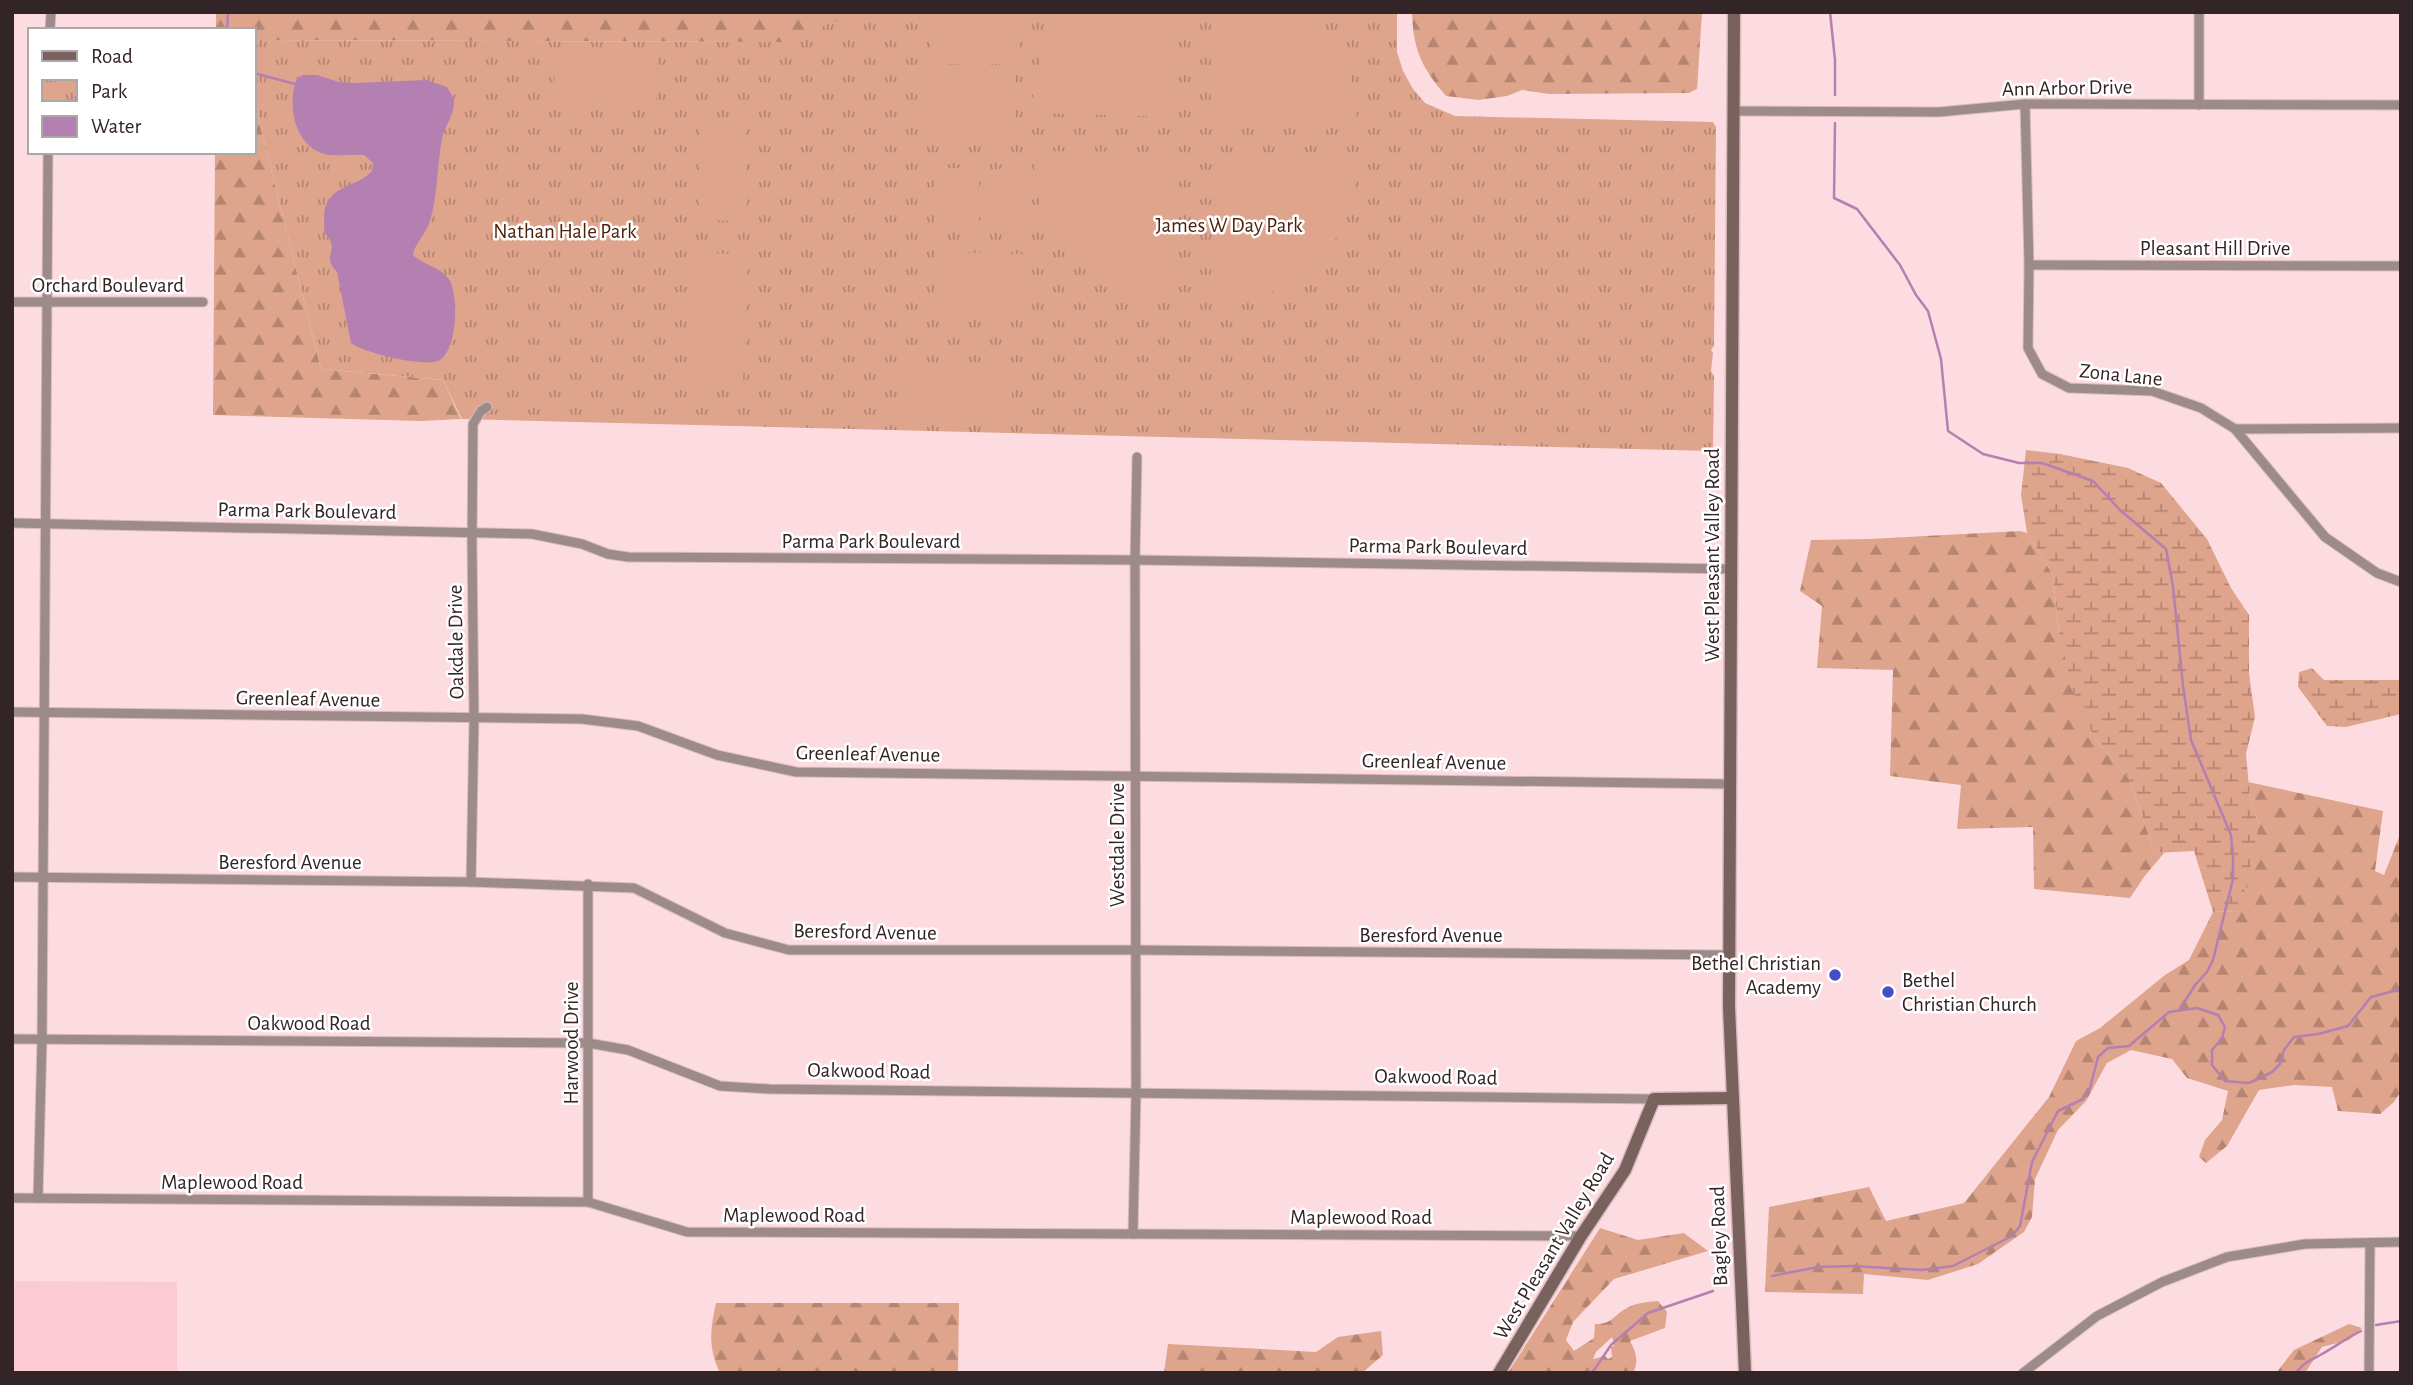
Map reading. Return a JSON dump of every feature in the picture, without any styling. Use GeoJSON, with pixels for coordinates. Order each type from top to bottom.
{"type":"FeatureCollection","features":[{"type":"Feature","properties":{"kind":"main road","name":"West Pleasant Valley Road"},"geometry":{"type":"LineString","coordinates":[[1733,1098],[1730,784],[1734,12]]}},
{"type":"Feature","properties":{"kind":"main road","name":"Oakwood Road"},"geometry":{"type":"LineString","coordinates":[[1654,1099],[1733,1098]]}},
{"type":"Feature","properties":{"kind":"main road","name":"Bagley Road"},"geometry":{"type":"LineString","coordinates":[[1733,1098],[1745,1373]]}},
{"type":"Feature","properties":{"kind":"main road","name":"West Pleasant Valley Road"},"geometry":{"type":"LineString","coordinates":[[1499,1373],[1581,1236],[1625,1170],[1654,1099]]}},
{"type":"Feature","properties":{"kind":"street"},"geometry":{"type":"LineString","coordinates":[[2199,12],[2199,105]]}},
{"type":"Feature","properties":{"kind":"street","name":"Ann Arbor Drive"},"geometry":{"type":"LineString","coordinates":[[1734,111],[1940,112],[2025,104],[2401,104]]}},
{"type":"Feature","properties":{"kind":"street","name":"Zona Lane"},"geometry":{"type":"LineString","coordinates":[[2025,104],[2028,348],[2042,374],[2069,388],[2152,391],[2201,408],[2235,429],[2325,537],[2377,573],[2401,583]]}},
{"type":"Feature","properties":{"kind":"street"},"geometry":{"type":"LineString","coordinates":[[38,1198],[42,1040],[48,154]]}},
{"type":"Feature","properties":{"kind":"street","name":"Pleasant Hill Drive"},"geometry":{"type":"LineString","coordinates":[[2029,265],[2401,266]]}},
{"type":"Feature","properties":{"kind":"street","name":"Orchard Boulevard"},"geometry":{"type":"LineString","coordinates":[[12,302],[203,302]]}},
{"type":"Feature","properties":{"kind":"street","name":"Oakdale Drive"},"geometry":{"type":"LineString","coordinates":[[471,881],[474,719],[473,424],[487,407]]}},
{"type":"Feature","properties":{"kind":"street"},"geometry":{"type":"LineString","coordinates":[[2235,429],[2401,428]]}},
{"type":"Feature","properties":{"kind":"street","name":"Westdale Drive"},"geometry":{"type":"LineString","coordinates":[[1133,1234],[1136,1093],[1137,457]]}},
{"type":"Feature","properties":{"kind":"street","name":"Parma Park Boulevard"},"geometry":{"type":"LineString","coordinates":[[12,523],[532,534],[628,557],[1135,560],[1732,569]]}},
{"type":"Feature","properties":{"kind":"street","name":"Greenleaf Avenue"},"geometry":{"type":"LineString","coordinates":[[12,712],[582,719],[638,726],[717,755],[796,772],[1730,784]]}},
{"type":"Feature","properties":{"kind":"street","name":"Beresford Avenue"},"geometry":{"type":"LineString","coordinates":[[12,877],[471,881],[634,888],[725,933],[789,950],[1135,950],[1730,956]]}},
{"type":"Feature","properties":{"kind":"street","name":"Harwood Drive"},"geometry":{"type":"LineString","coordinates":[[588,884],[588,1202]]}},
{"type":"Feature","properties":{"kind":"street","name":"Oakwood Road"},"geometry":{"type":"LineString","coordinates":[[12,1039],[588,1043],[628,1050],[720,1086],[769,1089],[1654,1099]]}},
{"type":"Feature","properties":{"kind":"street","name":"Maplewood Road"},"geometry":{"type":"LineString","coordinates":[[12,1198],[588,1202],[687,1232],[1581,1236]]}},
{"type":"Feature","properties":{"kind":"street"},"geometry":{"type":"LineString","coordinates":[[2023,1373],[2097,1316],[2175,1277],[2227,1258],[2296,1245],[2401,1242]]}},
{"type":"Feature","properties":{"kind":"street"},"geometry":{"type":"LineString","coordinates":[[2369,1373],[2370,1244]]}},
{"type":"Feature","properties":{"kind":"shaded area"},"geometry":{"type":"Polygon","coordinates":[[[12,1281],[177,1282],[177,1373],[12,1373],[12,1281]]]}},
{"type":"Feature","properties":{"kind":"green space"},"geometry":{"type":"Polygon","coordinates":[[[216,12],[921,12],[914,55],[781,42],[256,40],[256,28],[216,28],[216,12]]]}},
{"type":"Feature","properties":{"kind":"green space","name":"James W Day Park"},"geometry":{"type":"Polygon","coordinates":[[[861,12],[1397,12],[1397,52],[1413,89],[1425,103],[1455,116],[1713,122],[1716,127],[1714,346],[1711,350],[1711,371],[1714,376],[1713,451],[462,419],[443,380],[321,369],[256,109],[256,40],[781,42],[861,12]]]}},
{"type":"Feature","properties":{"kind":"green space"},"geometry":{"type":"Polygon","coordinates":[[[930,12],[1020,12],[1020,64],[930,64],[930,12]]]}},
{"type":"Feature","properties":{"kind":"green space"},"geometry":{"type":"Polygon","coordinates":[[[1069,12],[1176,12],[1174,117],[1032,113],[1041,59],[1052,34],[1069,12]]]}},
{"type":"Feature","properties":{"kind":"green space"},"geometry":{"type":"Polygon","coordinates":[[[1211,12],[1310,12],[1330,36],[1345,62],[1354,91],[1356,122],[1211,123],[1211,12]]]}},
{"type":"Feature","properties":{"kind":"green space"},"geometry":{"type":"Polygon","coordinates":[[[1412,12],[1702,12],[1697,89],[1689,93],[1549,94],[1522,90],[1507,96],[1478,100],[1446,96],[1420,58],[1414,37],[1412,12]]]}},
{"type":"Feature","properties":{"kind":"green space"},"geometry":{"type":"Polygon","coordinates":[[[555,51],[657,53],[656,105],[554,103],[555,51]]]}},
{"type":"Feature","properties":{"kind":"green space"},"geometry":{"type":"Polygon","coordinates":[[[925,71],[1015,71],[1016,137],[926,138],[925,71]]]}},
{"type":"Feature","properties":{"kind":"green space"},"geometry":{"type":"Polygon","coordinates":[[[256,109],[321,369],[443,380],[461,419],[421,421],[213,415],[215,154],[256,154],[256,109]]]}},
{"type":"Feature","properties":{"kind":"green space"},"geometry":{"type":"Polygon","coordinates":[[[699,121],[745,121],[747,220],[700,221],[699,121]]]}},
{"type":"Feature","properties":{"kind":"green space"},"geometry":{"type":"Polygon","coordinates":[[[1035,151],[1179,152],[1177,295],[1128,290],[1107,282],[1088,270],[1071,254],[1057,237],[1038,196],[1035,151]]]}},
{"type":"Feature","properties":{"kind":"green space"},"geometry":{"type":"Polygon","coordinates":[[[1213,155],[1356,159],[1350,208],[1342,229],[1330,248],[1297,278],[1277,289],[1234,301],[1211,300],[1213,155]]]}},
{"type":"Feature","properties":{"kind":"green space"},"geometry":{"type":"Polygon","coordinates":[[[934,168],[979,168],[979,231],[934,231],[934,168]]]}},
{"type":"Feature","properties":{"kind":"green space"},"geometry":{"type":"Polygon","coordinates":[[[984,169],[1029,170],[1028,233],[984,233],[984,169]]]}},
{"type":"Feature","properties":{"kind":"green space"},"geometry":{"type":"Polygon","coordinates":[[[693,252],[748,255],[743,383],[687,381],[693,252]]]}},
{"type":"Feature","properties":{"kind":"green space"},"geometry":{"type":"Polygon","coordinates":[[[936,252],[1031,254],[1030,315],[935,314],[936,252]]]}},
{"type":"Feature","properties":{"kind":"green space"},"geometry":{"type":"Polygon","coordinates":[[[905,366],[1012,368],[1012,420],[904,419],[905,366]]]}},
{"type":"Feature","properties":{"kind":"green space"},"geometry":{"type":"Polygon","coordinates":[[[2026,450],[2128,468],[2161,483],[2207,539],[2231,588],[2249,615],[2249,673],[2255,717],[2246,754],[2250,798],[2259,824],[2248,880],[2238,911],[2213,912],[2194,851],[2155,853],[2129,779],[2095,739],[2073,691],[2059,633],[2053,575],[2027,533],[2021,495],[2026,450]]]}},
{"type":"Feature","properties":{"kind":"green space"},"geometry":{"type":"Polygon","coordinates":[[[2020,531],[2027,533],[2053,575],[2059,633],[2095,739],[2129,779],[2155,853],[2164,853],[2130,898],[2034,889],[2033,827],[1957,829],[1961,785],[1890,776],[1893,670],[1817,668],[1822,606],[1800,591],[1811,540],[2020,531]]]}},
{"type":"Feature","properties":{"kind":"green space"},"geometry":{"type":"Polygon","coordinates":[[[2312,668],[2324,680],[2401,680],[2401,714],[2346,727],[2327,726],[2298,687],[2299,672],[2312,668]]]}},
{"type":"Feature","properties":{"kind":"green space"},"geometry":{"type":"Polygon","coordinates":[[[2248,782],[2383,811],[2375,871],[2384,875],[2401,832],[2401,1091],[2394,1102],[2380,1114],[2338,1111],[2332,1087],[2294,1085],[2259,1090],[2227,1146],[2206,1163],[2199,1157],[2205,1140],[2222,1120],[2228,1091],[2187,1078],[2172,1059],[2131,1050],[2107,1063],[2086,1101],[2058,1130],[2035,1179],[2032,1217],[2024,1232],[1978,1264],[1928,1280],[1864,1274],[1863,1294],[1765,1292],[1769,1207],[1869,1187],[1886,1221],[1964,1203],[2049,1097],[2076,1041],[2100,1028],[2165,975],[2189,960],[2213,912],[2238,911],[2259,824],[2250,798],[2248,782]]]}},
{"type":"Feature","properties":{"kind":"green space"},"geometry":{"type":"Polygon","coordinates":[[[1600,1228],[1638,1240],[1684,1233],[1708,1251],[1614,1279],[1573,1322],[1566,1340],[1574,1351],[1594,1338],[1595,1324],[1609,1321],[1633,1305],[1658,1301],[1667,1312],[1665,1328],[1630,1341],[1636,1357],[1633,1373],[1508,1373],[1600,1228]],[[1612,1337],[1596,1352],[1593,1359],[1612,1357],[1611,1347],[1614,1346],[1612,1337]]]}},
{"type":"Feature","properties":{"kind":"green space"},"geometry":{"type":"Polygon","coordinates":[[[716,1303],[959,1303],[958,1373],[720,1373],[713,1355],[711,1338],[716,1303]]]}},
{"type":"Feature","properties":{"kind":"green space"},"geometry":{"type":"Polygon","coordinates":[[[2349,1324],[2362,1328],[2349,1340],[2322,1347],[2305,1373],[2276,1373],[2294,1350],[2349,1324]]]}},
{"type":"Feature","properties":{"kind":"green space"},"geometry":{"type":"Polygon","coordinates":[[[1381,1331],[1383,1355],[1362,1373],[1164,1373],[1168,1344],[1316,1352],[1338,1337],[1381,1331]]]}},
{"type":"Feature","properties":{"kind":"water"},"geometry":{"type":"Polygon","coordinates":[[[317,75],[339,82],[355,83],[426,80],[447,87],[452,96],[454,107],[442,138],[433,211],[413,255],[444,273],[451,283],[455,312],[453,336],[446,354],[440,360],[422,362],[395,358],[351,343],[337,272],[330,261],[332,244],[324,232],[324,211],[332,195],[366,176],[372,171],[373,163],[364,155],[330,155],[318,152],[301,136],[293,113],[293,101],[297,78],[317,75]]]}},
{"type":"Feature","properties":{"kind":"waterway"},"geometry":{"type":"LineString","coordinates":[[227,28],[228,12]]}},
{"type":"Feature","properties":{"kind":"waterway"},"geometry":{"type":"LineString","coordinates":[[1830,12],[1835,60],[1835,95]]}},
{"type":"Feature","properties":{"kind":"waterway"},"geometry":{"type":"LineString","coordinates":[[256,74],[295,84]]}},
{"type":"Feature","properties":{"kind":"waterway"},"geometry":{"type":"LineString","coordinates":[[1835,123],[1834,198],[1857,209],[1900,265],[1928,311],[1941,359],[1948,431],[1983,454],[2019,463],[2042,463],[2093,481],[2120,510],[2166,549],[2173,586],[2191,740],[2231,835],[2233,857],[2233,879],[2213,960],[2179,1011]]}},
{"type":"Feature","properties":{"kind":"waterway"},"geometry":{"type":"LineString","coordinates":[[1772,1276],[1818,1267],[1922,1270],[1953,1266],[2012,1236],[2020,1226],[2032,1162],[2058,1111],[2083,1099],[2090,1088],[2098,1057],[2108,1048],[2129,1046],[2169,1012],[2197,1008],[2218,1015],[2225,1027],[2222,1038],[2212,1050],[2212,1065],[2225,1081],[2249,1083],[2272,1072],[2280,1064],[2284,1050],[2294,1037],[2348,1026],[2371,997],[2401,989]]}},
{"type":"Feature","properties":{"kind":"waterway"},"geometry":{"type":"LineString","coordinates":[[1592,1373],[1611,1345],[1648,1313],[1713,1291]]}},
{"type":"Feature","properties":{"kind":"waterway"},"geometry":{"type":"LineString","coordinates":[[2376,1325],[2401,1321]]}},
{"type":"Feature","properties":{"kind":"waterway"},"geometry":{"type":"LineString","coordinates":[[2296,1373],[2308,1361],[2361,1331]]}},
{"type":"Feature","properties":{"kind":"place","name":"Bethel Christian Academy"},"geometry":{"type":"Point","coordinates":[1835,975]}},
{"type":"Feature","properties":{"kind":"place","name":"Bethel Christian Church"},"geometry":{"type":"Point","coordinates":[1888,992]}},
{"type":"Feature","properties":{"kind":"park label","name":"Nathan Hale Park"},"geometry":{"type":"Point","coordinates":[565,231]}}]}
